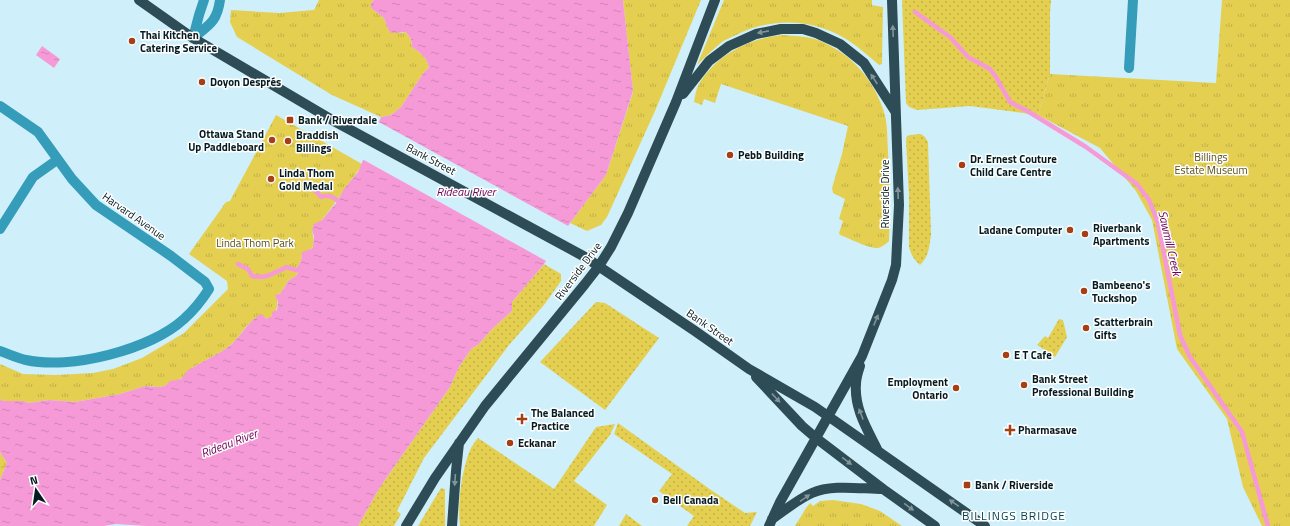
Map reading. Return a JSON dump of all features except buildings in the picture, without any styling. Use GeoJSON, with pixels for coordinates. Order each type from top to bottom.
{"type":"FeatureCollection","features":[{"type":"Feature","properties":{"kind":"main road","name":"Bank Street"},"geometry":{"type":"LineString","coordinates":[[139,0],[193,38],[334,121],[576,252],[599,266],[749,369],[815,406],[985,526]]}},
{"type":"Feature","properties":{"kind":"main road","name":"Riverside Drive"},"geometry":{"type":"LineString","coordinates":[[406,526],[435,478],[485,406],[599,266],[615,241],[676,102],[715,0]]}},
{"type":"Feature","properties":{"kind":"main road","name":"Riverside Drive"},"geometry":{"type":"LineString","coordinates":[[770,523],[780,502],[862,356],[892,280],[896,265],[899,205],[892,0]]}},
{"type":"Feature","properties":{"kind":"main road"},"geometry":{"type":"LineString","coordinates":[[676,102],[709,61],[729,46],[756,34],[781,29],[803,29],[840,44],[864,63],[895,112]]}},
{"type":"Feature","properties":{"kind":"main road"},"geometry":{"type":"LineString","coordinates":[[862,356],[856,383],[857,401],[861,416],[877,449]]}},
{"type":"Feature","properties":{"kind":"main road","name":"Bank Street"},"geometry":{"type":"LineString","coordinates":[[749,369],[802,426],[816,438],[935,526]]}},
{"type":"Feature","properties":{"kind":"main road"},"geometry":{"type":"LineString","coordinates":[[452,526],[456,471],[460,442]]}},
{"type":"Feature","properties":{"kind":"main road"},"geometry":{"type":"LineString","coordinates":[[770,523],[811,494],[822,489],[883,489]]}},
{"type":"Feature","properties":{"kind":"street"},"geometry":{"type":"LineString","coordinates":[[193,38],[204,0]]}},
{"type":"Feature","properties":{"kind":"street"},"geometry":{"type":"LineString","coordinates":[[193,38],[212,23],[217,14],[220,0]]}},
{"type":"Feature","properties":{"kind":"street"},"geometry":{"type":"LineString","coordinates":[[1129,68],[1133,0]]}},
{"type":"Feature","properties":{"kind":"street","name":"Harvard Avenue"},"geometry":{"type":"LineString","coordinates":[[0,106],[38,132],[72,179],[96,205],[171,256],[205,282],[209,289],[198,305],[183,320],[162,335],[138,346],[117,353],[56,363],[26,360],[0,351]]}},
{"type":"Feature","properties":{"kind":"street"},"geometry":{"type":"LineString","coordinates":[[0,229],[33,178],[57,160]]}},
{"type":"Feature","properties":{"kind":"green space"},"geometry":{"type":"Polygon","coordinates":[[[319,0],[374,0],[371,3],[371,8],[384,18],[388,29],[400,33],[406,32],[411,39],[412,47],[421,53],[425,58],[429,68],[424,72],[401,107],[391,115],[381,117],[332,95],[237,37],[230,22],[231,10],[279,13],[314,10],[319,0]]]}},
{"type":"Feature","properties":{"kind":"green space"},"geometry":{"type":"Polygon","coordinates":[[[623,0],[701,0],[655,111],[607,217],[601,225],[587,231],[570,223],[606,175],[633,92],[623,0]]]}},
{"type":"Feature","properties":{"kind":"green space"},"geometry":{"type":"Polygon","coordinates":[[[724,0],[872,0],[872,5],[883,7],[882,64],[879,65],[864,52],[837,34],[812,25],[786,22],[761,26],[727,39],[715,47],[697,65],[724,0]]]}},
{"type":"Feature","properties":{"kind":"green space"},"geometry":{"type":"Polygon","coordinates":[[[902,0],[1051,0],[1050,74],[1038,115],[970,106],[917,110],[909,107],[906,103],[902,0]]]}},
{"type":"Feature","properties":{"kind":"green space","name":"Billings Estate Museum"},"geometry":{"type":"Polygon","coordinates":[[[1222,0],[1290,0],[1290,526],[1262,526],[1243,487],[1227,419],[1177,349],[1152,220],[1136,191],[1100,148],[1038,115],[1050,74],[1216,83],[1222,0]]]}},
{"type":"Feature","properties":{"kind":"green space"},"geometry":{"type":"Polygon","coordinates":[[[782,35],[800,36],[818,40],[830,45],[850,59],[858,67],[873,87],[878,97],[885,114],[887,125],[890,208],[889,241],[881,247],[874,248],[864,245],[840,235],[839,233],[843,221],[839,219],[845,199],[833,193],[832,188],[848,126],[721,84],[715,103],[704,99],[702,105],[694,102],[696,90],[706,73],[724,56],[746,44],[782,35]]]}},
{"type":"Feature","properties":{"kind":"green space","name":"Linda Thom Park"},"geometry":{"type":"Polygon","coordinates":[[[276,115],[362,164],[329,211],[312,230],[314,239],[313,246],[311,249],[302,253],[301,261],[296,269],[298,273],[297,275],[288,281],[281,293],[277,294],[277,306],[273,315],[266,319],[262,315],[256,317],[228,347],[192,368],[182,378],[168,383],[165,386],[145,386],[120,394],[75,402],[49,400],[28,403],[24,401],[3,401],[0,399],[0,364],[23,374],[56,375],[93,373],[113,369],[142,358],[184,333],[228,289],[227,281],[189,254],[226,202],[230,201],[276,115]]]}},
{"type":"Feature","properties":{"kind":"green space"},"geometry":{"type":"Polygon","coordinates":[[[921,134],[928,142],[931,235],[927,255],[920,265],[910,251],[909,246],[909,195],[906,141],[907,136],[921,134]]]}},
{"type":"Feature","properties":{"kind":"green space"},"geometry":{"type":"Polygon","coordinates":[[[544,264],[561,274],[561,281],[544,305],[509,345],[424,458],[397,511],[401,514],[394,526],[358,526],[380,487],[450,387],[459,367],[471,349],[479,344],[492,329],[512,311],[512,302],[544,264]]]}},
{"type":"Feature","properties":{"kind":"green space"},"geometry":{"type":"Polygon","coordinates":[[[596,302],[605,303],[659,338],[605,410],[540,362],[596,302]]]}},
{"type":"Feature","properties":{"kind":"green space"},"geometry":{"type":"Polygon","coordinates":[[[1059,319],[1063,320],[1067,337],[1055,357],[1037,345],[1045,336],[1048,338],[1059,319]]]}},
{"type":"Feature","properties":{"kind":"green space"},"geometry":{"type":"Polygon","coordinates":[[[618,423],[745,513],[757,512],[750,526],[687,526],[694,516],[659,491],[672,474],[614,434],[618,423]]]}},
{"type":"Feature","properties":{"kind":"green space"},"geometry":{"type":"Polygon","coordinates":[[[615,424],[610,435],[574,481],[607,505],[594,526],[460,526],[459,508],[465,465],[471,448],[478,438],[554,489],[596,427],[615,424]]]}},
{"type":"Feature","properties":{"kind":"green space"},"geometry":{"type":"Polygon","coordinates":[[[0,452],[7,463],[0,480],[0,452]]]}},
{"type":"Feature","properties":{"kind":"green space"},"geometry":{"type":"Polygon","coordinates":[[[441,488],[445,489],[445,526],[418,526],[441,488]]]}},
{"type":"Feature","properties":{"kind":"green space"},"geometry":{"type":"Polygon","coordinates":[[[833,500],[861,504],[880,511],[902,526],[795,526],[810,503],[813,506],[820,501],[833,500]]]}},
{"type":"Feature","properties":{"kind":"green space"},"geometry":{"type":"Polygon","coordinates":[[[626,514],[642,526],[619,526],[626,514]]]}},
{"type":"Feature","properties":{"kind":"water","name":"Rideau River"},"geometry":{"type":"Polygon","coordinates":[[[374,0],[623,0],[633,91],[606,175],[570,223],[544,264],[512,302],[512,311],[492,329],[479,344],[471,349],[459,367],[450,387],[380,487],[358,526],[146,526],[116,524],[104,526],[0,526],[0,480],[7,463],[0,452],[0,399],[3,401],[24,401],[28,403],[49,400],[75,402],[120,394],[145,386],[165,386],[170,381],[181,379],[188,370],[228,347],[256,317],[262,314],[266,319],[272,316],[272,312],[277,310],[278,302],[275,295],[281,293],[288,281],[297,275],[298,273],[296,269],[301,261],[302,252],[313,247],[314,236],[312,230],[314,224],[322,220],[358,172],[381,117],[391,115],[401,107],[424,72],[429,68],[427,61],[423,56],[412,47],[411,39],[406,32],[391,33],[384,18],[371,8],[371,3],[374,0]]]}},
{"type":"Feature","properties":{"kind":"water"},"geometry":{"type":"Polygon","coordinates":[[[42,46],[60,59],[54,68],[36,55],[42,46]]]}},
{"type":"Feature","properties":{"kind":"pier"},"geometry":{"type":"Polygon","coordinates":[[[377,121],[570,227],[548,262],[362,159],[377,121]]]}},
{"type":"Feature","properties":{"kind":"waterway","name":"Sawmill Creek"},"geometry":{"type":"LineString","coordinates":[[915,12],[950,37],[968,57],[990,69],[1010,102],[1086,147],[1137,184],[1149,200],[1158,223],[1180,335],[1190,357],[1242,432],[1268,526]]}},
{"type":"Feature","properties":{"kind":"waterway"},"geometry":{"type":"LineString","coordinates":[[305,182],[308,187],[316,191],[321,197],[328,196],[337,200]]}},
{"type":"Feature","properties":{"kind":"waterway"},"geometry":{"type":"LineString","coordinates":[[238,264],[248,269],[252,276],[258,277],[264,277],[286,267],[296,270]]}},
{"type":"Feature","properties":{"kind":"place","name":"Thai Kitchen Catering Service"},"geometry":{"type":"Point","coordinates":[132,41]}},
{"type":"Feature","properties":{"kind":"place","name":"Doyon Després"},"geometry":{"type":"Point","coordinates":[202,82]}},
{"type":"Feature","properties":{"kind":"place","name":"Bank / Riverdale"},"geometry":{"type":"Point","coordinates":[290,120]}},
{"type":"Feature","properties":{"kind":"place","name":"Ottawa Stand Up Paddleboard"},"geometry":{"type":"Point","coordinates":[272,140]}},
{"type":"Feature","properties":{"kind":"place","name":"Braddish Billings"},"geometry":{"type":"Point","coordinates":[288,141]}},
{"type":"Feature","properties":{"kind":"place","name":"Pebb Building"},"geometry":{"type":"Point","coordinates":[730,155]}},
{"type":"Feature","properties":{"kind":"place","name":"Dr. Ernest Couture Child Care Centre"},"geometry":{"type":"Point","coordinates":[962,165]}},
{"type":"Feature","properties":{"kind":"place","name":"Linda Thom Gold Medal"},"geometry":{"type":"Point","coordinates":[271,179]}},
{"type":"Feature","properties":{"kind":"place","name":"Ladane Computer"},"geometry":{"type":"Point","coordinates":[1070,230]}},
{"type":"Feature","properties":{"kind":"place","name":"Riverbank Apartments"},"geometry":{"type":"Point","coordinates":[1085,234]}},
{"type":"Feature","properties":{"kind":"place","name":"Bambeeno's Tuckshop"},"geometry":{"type":"Point","coordinates":[1084,291]}},
{"type":"Feature","properties":{"kind":"place","name":"Scatterbrain Gifts"},"geometry":{"type":"Point","coordinates":[1086,328]}},
{"type":"Feature","properties":{"kind":"place","name":"E T Cafe"},"geometry":{"type":"Point","coordinates":[1006,355]}},
{"type":"Feature","properties":{"kind":"place","name":"Bank Street Professional Building"},"geometry":{"type":"Point","coordinates":[1024,385]}},
{"type":"Feature","properties":{"kind":"place","name":"Employment Ontario"},"geometry":{"type":"Point","coordinates":[956,388]}},
{"type":"Feature","properties":{"kind":"place","name":"The Balanced Practice"},"geometry":{"type":"Point","coordinates":[522,419]}},
{"type":"Feature","properties":{"kind":"place","name":"Pharmasave"},"geometry":{"type":"Point","coordinates":[1010,430]}},
{"type":"Feature","properties":{"kind":"place","name":"Eckanar"},"geometry":{"type":"Point","coordinates":[510,443]}},
{"type":"Feature","properties":{"kind":"place","name":"Bank / Riverside"},"geometry":{"type":"Point","coordinates":[967,485]}},
{"type":"Feature","properties":{"kind":"place","name":"Bell Canada"},"geometry":{"type":"Point","coordinates":[655,500]}},
{"type":"Feature","properties":{"kind":"district","name":"BILLINGS BRIDGE"},"geometry":{"type":"Point","coordinates":[1014,515]}}]}
